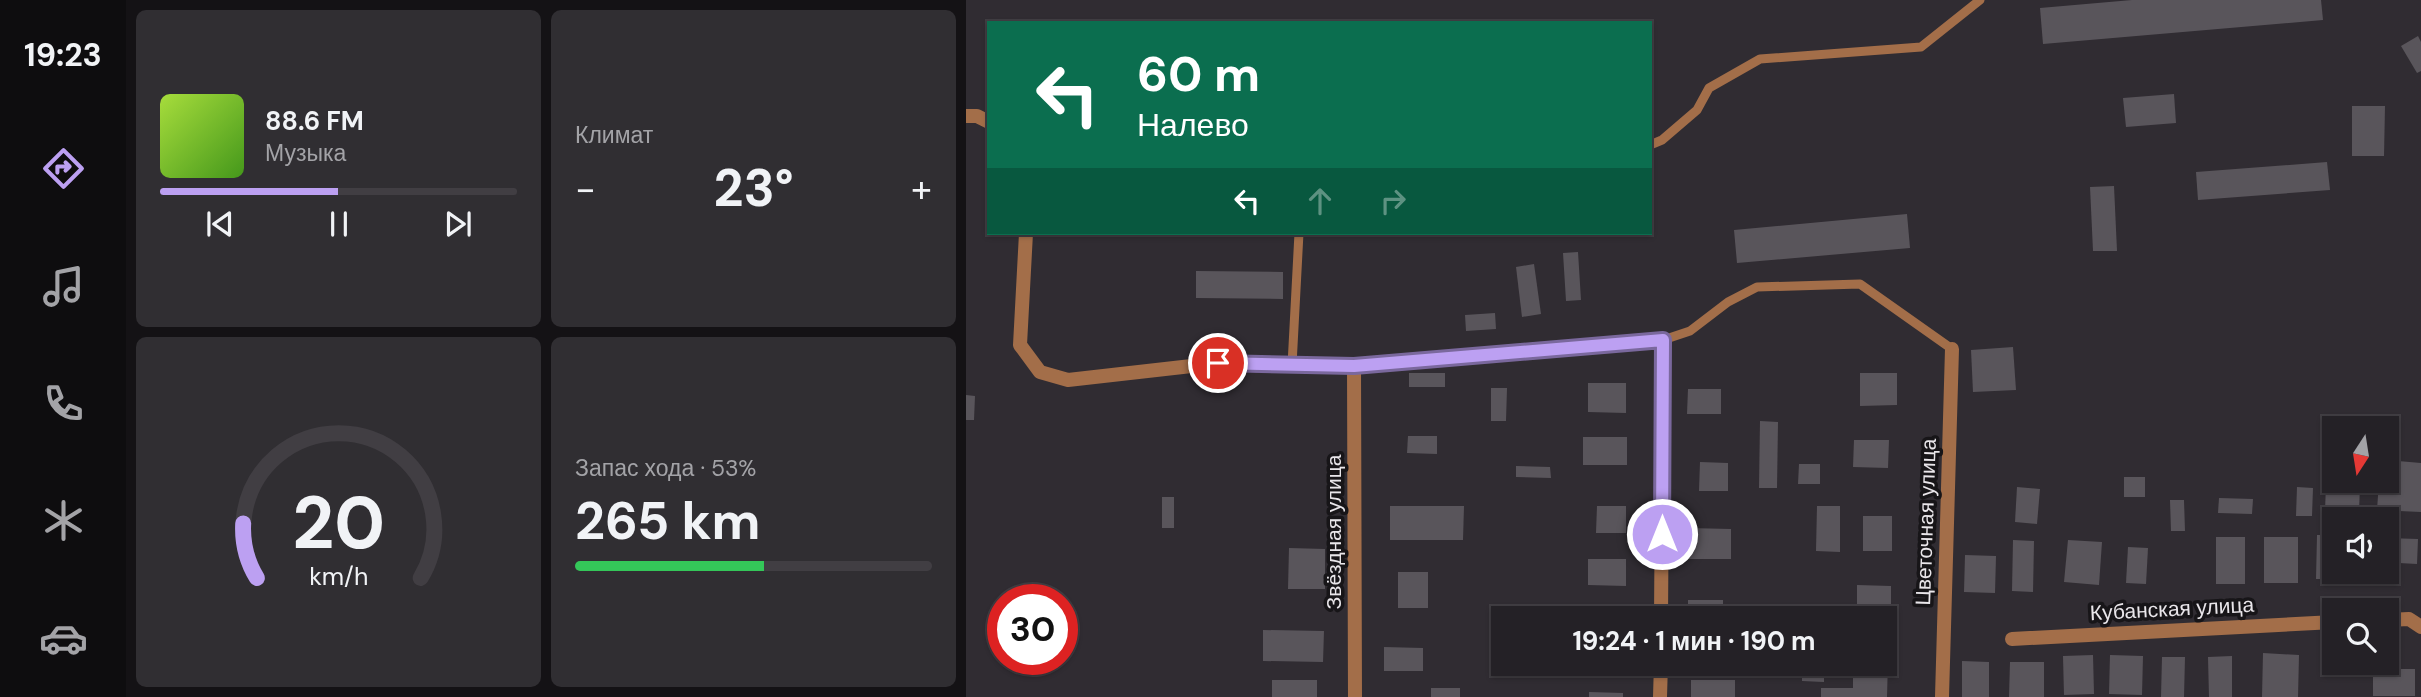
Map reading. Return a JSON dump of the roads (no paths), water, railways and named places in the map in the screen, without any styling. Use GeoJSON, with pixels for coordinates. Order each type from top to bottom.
{"type":"FeatureCollection","features":[{"type":"Feature","properties":{"kind":"street"},"geometry":{"type":"LineString","coordinates":[[966,116],[977,116],[987,121]]}},
{"type":"Feature","properties":{"kind":"street"},"geometry":{"type":"LineString","coordinates":[[1026,235],[1020,345],[1040,372],[1068,380],[1218,363],[1354,366],[1663,340],[1661,606]]}},
{"type":"Feature","properties":{"kind":"street","name":"Цветочная улица"},"geometry":{"type":"LineString","coordinates":[[1942,697],[1952,348]]}},
{"type":"Feature","properties":{"kind":"street","name":"Звёздная улица"},"geometry":{"type":"LineString","coordinates":[[1354,366],[1355,697]]}},
{"type":"Feature","properties":{"kind":"street"},"geometry":{"type":"LineString","coordinates":[[2399,619],[2409,619],[2421,627]]}},
{"type":"Feature","properties":{"kind":"street","name":"Кубанская улица"},"geometry":{"type":"LineString","coordinates":[[2012,639],[2322,623]]}},
{"type":"Feature","properties":{"kind":"street"},"geometry":{"type":"LineString","coordinates":[[1660,697],[1661,676]]}},
{"type":"Feature","properties":{"kind":"lane"},"geometry":{"type":"LineString","coordinates":[[1652,144],[1662,140],[1697,110],[1709,88],[1760,59],[1921,47],[1980,0]]}},
{"type":"Feature","properties":{"kind":"lane"},"geometry":{"type":"LineString","coordinates":[[1292,365],[1299,235]]}},
{"type":"Feature","properties":{"kind":"lane"},"geometry":{"type":"LineString","coordinates":[[1663,340],[1690,331],[1728,302],[1758,287],[1860,284],[1952,348]]}}]}
